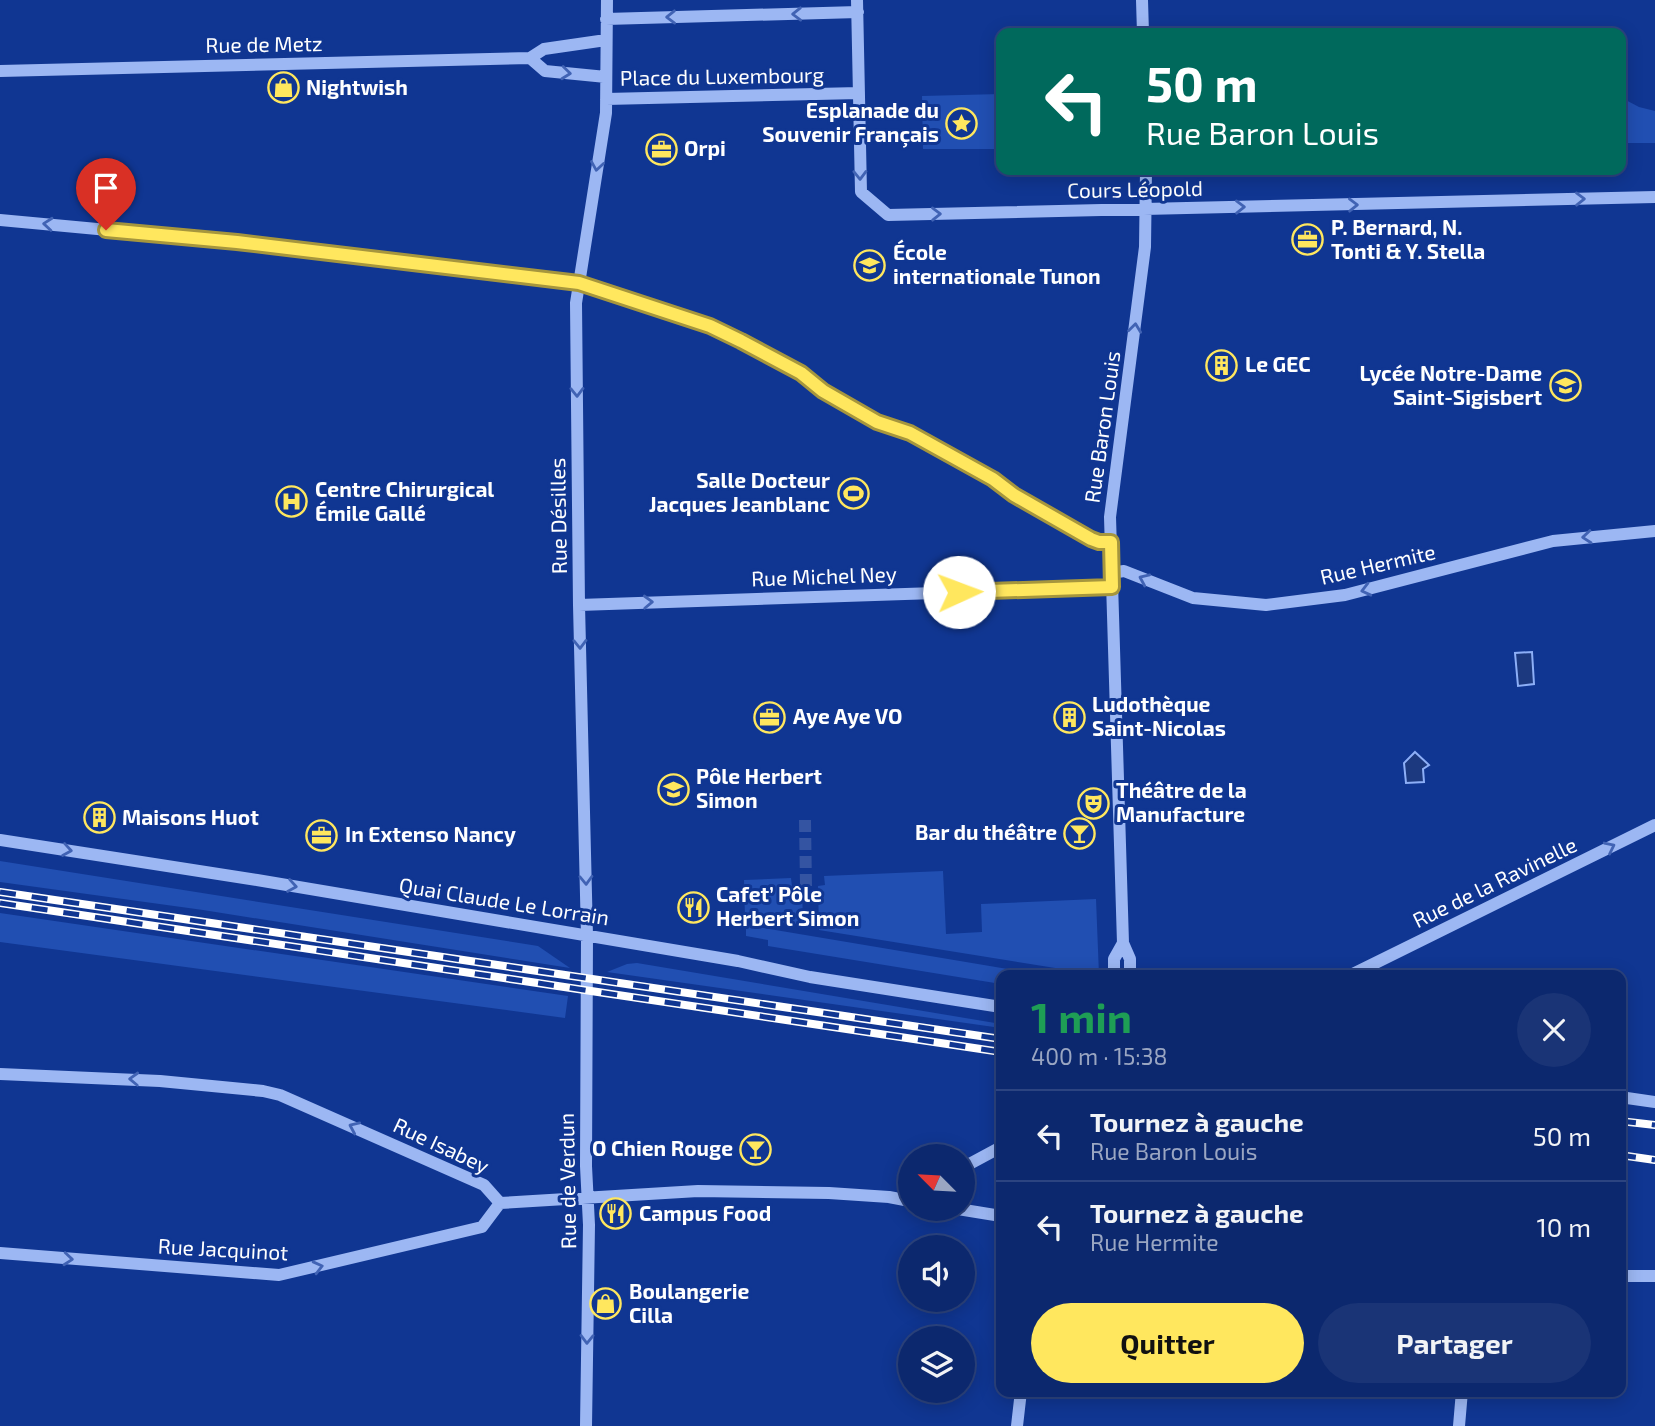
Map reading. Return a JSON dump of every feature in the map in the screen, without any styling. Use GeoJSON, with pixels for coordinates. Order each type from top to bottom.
{"type":"FeatureCollection","features":[{"type":"Feature","properties":{"kind":"street","name":"Place du Luxembourg"},"geometry":{"type":"LineString","coordinates":[[607,0],[606,99],[859,93]]}},
{"type":"Feature","properties":{"kind":"street"},"geometry":{"type":"LineString","coordinates":[[1142,0],[1143,28]]}},
{"type":"Feature","properties":{"kind":"street"},"geometry":{"type":"LineString","coordinates":[[607,19],[858,6],[859,93]]}},
{"type":"Feature","properties":{"kind":"street","name":"Place du Luxembourg"},"geometry":{"type":"LineString","coordinates":[[606,40],[544,49],[530,58],[545,71],[606,77]]}},
{"type":"Feature","properties":{"kind":"street","name":"Rue de Metz"},"geometry":{"type":"LineString","coordinates":[[0,71],[530,58]]}},
{"type":"Feature","properties":{"kind":"street","name":"Cours Léopold"},"geometry":{"type":"LineString","coordinates":[[859,93],[861,192],[888,215],[1655,197]]}},
{"type":"Feature","properties":{"kind":"street","name":"Rue Désilles"},"geometry":{"type":"LineString","coordinates":[[587,936],[576,330],[579,283],[606,99]]}},
{"type":"Feature","properties":{"kind":"street","name":"Rue Baron Louis"},"geometry":{"type":"LineString","coordinates":[[1130,970],[1130,959],[1123,943],[1110,517],[1145,247],[1146,175]]}},
{"type":"Feature","properties":{"kind":"street"},"geometry":{"type":"LineString","coordinates":[[0,220],[237,242],[579,283],[710,326],[741,341],[801,373],[823,391],[877,422],[910,433],[993,479],[1014,495],[1091,539],[1111,542]]}},
{"type":"Feature","properties":{"kind":"street","name":"Rue Hermite"},"geometry":{"type":"LineString","coordinates":[[1111,573],[1124,571],[1193,598],[1266,605],[1345,595],[1553,541],[1655,531]]}},
{"type":"Feature","properties":{"kind":"street","name":"Rue Michel Ney"},"geometry":{"type":"LineString","coordinates":[[579,605],[1112,587]]}},
{"type":"Feature","properties":{"kind":"street","name":"Rue de la Ravinelle"},"geometry":{"type":"LineString","coordinates":[[1361,970],[1655,825]]}},
{"type":"Feature","properties":{"kind":"street","name":"Quai Claude Le Lorrain"},"geometry":{"type":"LineString","coordinates":[[0,840],[257,880],[738,961],[810,977],[996,1006]]}},
{"type":"Feature","properties":{"kind":"street","name":"Rue de Verdun"},"geometry":{"type":"LineString","coordinates":[[586,1426],[587,936]]}},
{"type":"Feature","properties":{"kind":"street","name":"Rue Baron Louis"},"geometry":{"type":"LineString","coordinates":[[1114,970],[1114,959],[1123,943]]}},
{"type":"Feature","properties":{"kind":"street","name":"Rue Isabey"},"geometry":{"type":"LineString","coordinates":[[0,1074],[160,1080],[280,1095],[484,1185],[500,1203],[725,1191],[829,1193],[898,1199]]}},
{"type":"Feature","properties":{"kind":"street"},"geometry":{"type":"LineString","coordinates":[[1626,1098],[1655,1101]]}},
{"type":"Feature","properties":{"kind":"street"},"geometry":{"type":"LineString","coordinates":[[975,1161],[996,1150]]}},
{"type":"Feature","properties":{"kind":"street","name":"Rue Jacquinot"},"geometry":{"type":"LineString","coordinates":[[0,1253],[293,1274],[482,1227],[500,1203]]}},
{"type":"Feature","properties":{"kind":"street"},"geometry":{"type":"LineString","coordinates":[[975,1212],[996,1215]]}},
{"type":"Feature","properties":{"kind":"street"},"geometry":{"type":"LineString","coordinates":[[1626,1276],[1655,1276]]}},
{"type":"Feature","properties":{"kind":"street"},"geometry":{"type":"LineString","coordinates":[[1017,1426],[1020,1397]]}},
{"type":"Feature","properties":{"kind":"street"},"geometry":{"type":"LineString","coordinates":[[1459,1426],[1461,1397]]}},
{"type":"Feature","properties":{"kind":"shaded area"},"geometry":{"type":"Polygon","coordinates":[[[996,94],[996,149],[923,149],[922,96],[996,94]]]}},
{"type":"Feature","properties":{"kind":"shaded area"},"geometry":{"type":"Polygon","coordinates":[[[1626,100],[1655,111],[1655,143],[1626,143],[1626,100]]]}},
{"type":"Feature","properties":{"kind":"shaded area"},"geometry":{"type":"Polygon","coordinates":[[[1532,652],[1534,684],[1518,686],[1515,653],[1532,652]]]}},
{"type":"Feature","properties":{"kind":"shaded area"},"geometry":{"type":"Polygon","coordinates":[[[1415,752],[1429,765],[1423,769],[1424,782],[1406,783],[1404,763],[1415,752]]]}},
{"type":"Feature","properties":{"kind":"shaded area"},"geometry":{"type":"Polygon","coordinates":[[[0,861],[538,946],[570,968],[203,910],[0,882],[0,861]]]}},
{"type":"Feature","properties":{"kind":"shaded area"},"geometry":{"type":"Polygon","coordinates":[[[943,871],[946,934],[982,932],[981,904],[1096,899],[1099,970],[1068,970],[819,930],[818,886],[825,885],[824,876],[943,871]]]}},
{"type":"Feature","properties":{"kind":"shaded area"},"geometry":{"type":"Polygon","coordinates":[[[791,878],[792,887],[802,886],[803,925],[745,918],[744,880],[791,878]]]}},
{"type":"Feature","properties":{"kind":"shaded area"},"geometry":{"type":"Polygon","coordinates":[[[0,913],[568,996],[565,1018],[0,942],[0,913]]]}},
{"type":"Feature","properties":{"kind":"shaded area"},"geometry":{"type":"Polygon","coordinates":[[[746,925],[1014,970],[996,970],[996,983],[768,946],[768,940],[746,936],[746,925]]]}},
{"type":"Feature","properties":{"kind":"shaded area"},"geometry":{"type":"Polygon","coordinates":[[[637,963],[996,1023],[996,1027],[607,972],[637,963]]]}},
{"type":"Feature","properties":{"kind":"tunnel"},"geometry":{"type":"LineString","coordinates":[[805,820],[806,886]]}},
{"type":"Feature","properties":{"kind":"railway"},"geometry":{"type":"LineString","coordinates":[[0,892],[996,1038]]}},
{"type":"Feature","properties":{"kind":"railway"},"geometry":{"type":"LineString","coordinates":[[0,903],[996,1051]]}},
{"type":"Feature","properties":{"kind":"railway"},"geometry":{"type":"LineString","coordinates":[[1626,1122],[1655,1125]]}},
{"type":"Feature","properties":{"kind":"railway"},"geometry":{"type":"LineString","coordinates":[[1626,1156],[1655,1160]]}},
{"type":"Feature","properties":{"kind":"place","name":"Nightwish"},"geometry":{"type":"Point","coordinates":[283,88]}},
{"type":"Feature","properties":{"kind":"place","name":"Esplanade du Souvenir Français"},"geometry":{"type":"Point","coordinates":[962,123]}},
{"type":"Feature","properties":{"kind":"place","name":"Orpi"},"geometry":{"type":"Point","coordinates":[661,149]}},
{"type":"Feature","properties":{"kind":"place","name":"P. Bernard, N. Tonti & Y. Stella"},"geometry":{"type":"Point","coordinates":[1308,240]}},
{"type":"Feature","properties":{"kind":"place","name":"École internationale Tunon"},"geometry":{"type":"Point","coordinates":[870,265]}},
{"type":"Feature","properties":{"kind":"place","name":"Le GEC"},"geometry":{"type":"Point","coordinates":[1222,365]}},
{"type":"Feature","properties":{"kind":"place","name":"Lycée Notre-Dame Saint-Sigisbert"},"geometry":{"type":"Point","coordinates":[1565,386]}},
{"type":"Feature","properties":{"kind":"place","name":"Salle Docteur Jacques Jeanblanc"},"geometry":{"type":"Point","coordinates":[853,493]}},
{"type":"Feature","properties":{"kind":"place","name":"Centre Chirurgical Émile Gallé"},"geometry":{"type":"Point","coordinates":[292,502]}},
{"type":"Feature","properties":{"kind":"place","name":"Aye Aye VO"},"geometry":{"type":"Point","coordinates":[770,717]}},
{"type":"Feature","properties":{"kind":"place","name":"Ludothèque Saint-Nicolas"},"geometry":{"type":"Point","coordinates":[1069,717]}},
{"type":"Feature","properties":{"kind":"place","name":"Pôle Herbert Simon"},"geometry":{"type":"Point","coordinates":[673,789]}},
{"type":"Feature","properties":{"kind":"place","name":"Théâtre de la Manufacture"},"geometry":{"type":"Point","coordinates":[1093,803]}},
{"type":"Feature","properties":{"kind":"place","name":"Maisons Huot"},"geometry":{"type":"Point","coordinates":[99,818]}},
{"type":"Feature","properties":{"kind":"place","name":"Bar du théâtre"},"geometry":{"type":"Point","coordinates":[1080,833]}},
{"type":"Feature","properties":{"kind":"place","name":"In Extenso Nancy"},"geometry":{"type":"Point","coordinates":[322,835]}},
{"type":"Feature","properties":{"kind":"place","name":"Cafet’ Pôle Herbert Simon"},"geometry":{"type":"Point","coordinates":[693,907]}},
{"type":"Feature","properties":{"kind":"place","name":"O Chien Rouge"},"geometry":{"type":"Point","coordinates":[756,1149]}},
{"type":"Feature","properties":{"kind":"place","name":"Campus Food"},"geometry":{"type":"Point","coordinates":[616,1214]}},
{"type":"Feature","properties":{"kind":"place","name":"Boulangerie Cilla"},"geometry":{"type":"Point","coordinates":[606,1304]}},
{"type":"Feature","properties":{"kind":"route"},"geometry":{"type":"LineString","coordinates":[[106,230],[237,242],[579,283],[710,326],[741,341],[801,373],[823,391],[877,422],[910,433],[993,479],[1014,495],[1091,539],[1111,542],[1112,587],[959,592]]}}]}
